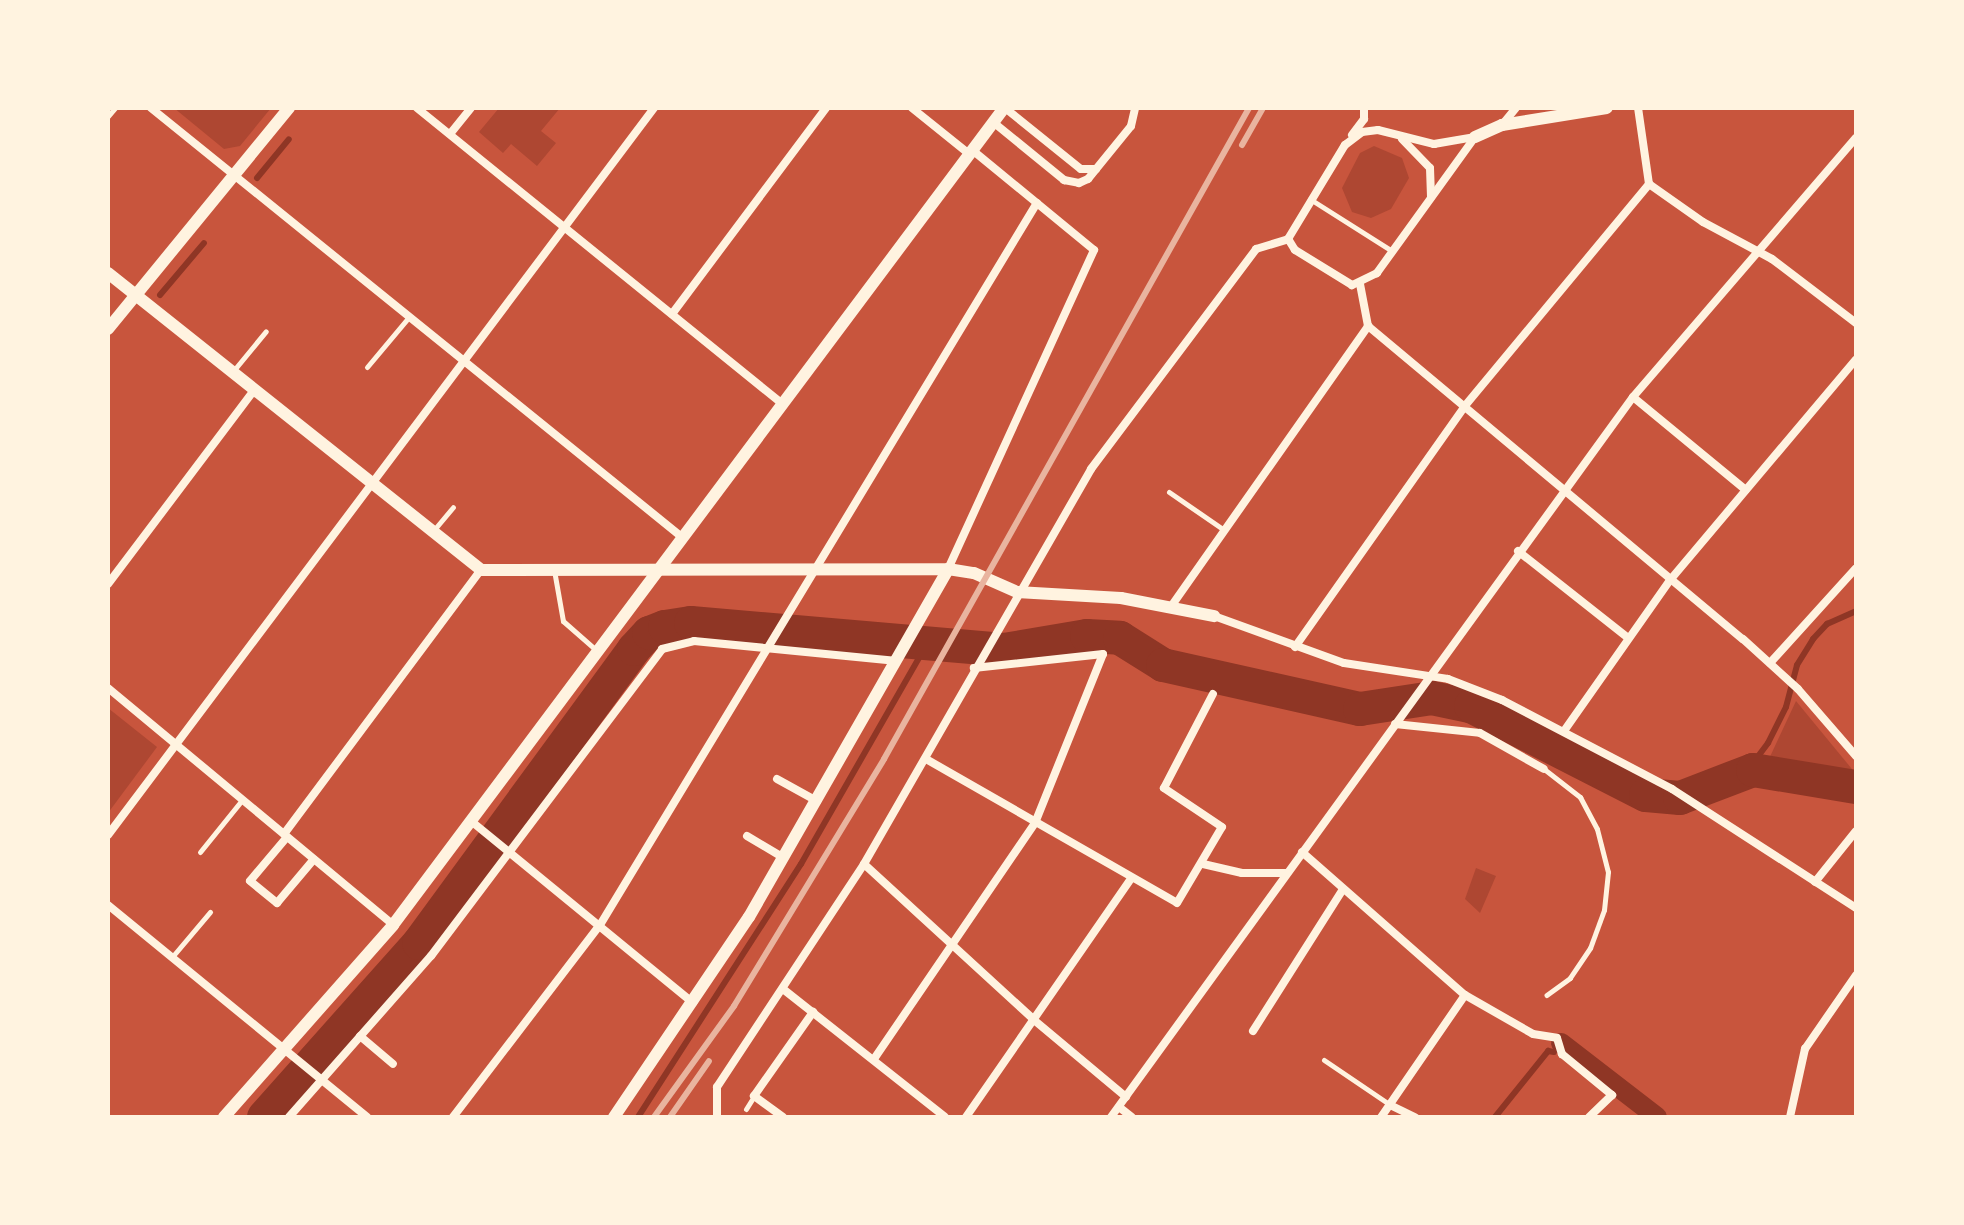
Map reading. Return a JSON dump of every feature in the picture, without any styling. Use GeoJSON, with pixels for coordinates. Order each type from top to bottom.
{"type":"FeatureCollection","features":[{"type":"Feature","properties":{"kind":"street"},"geometry":{"type":"LineString","coordinates":[[151,108],[682,537]]}},
{"type":"Feature","properties":{"kind":"street"},"geometry":{"type":"LineString","coordinates":[[108,329],[289,108]]}},
{"type":"Feature","properties":{"kind":"street"},"geometry":{"type":"LineString","coordinates":[[417,108],[781,403]]}},
{"type":"Feature","properties":{"kind":"street"},"geometry":{"type":"LineString","coordinates":[[450,134],[471,108]]}},
{"type":"Feature","properties":{"kind":"street"},"geometry":{"type":"LineString","coordinates":[[108,835],[654,108]]}},
{"type":"Feature","properties":{"kind":"street"},"geometry":{"type":"LineString","coordinates":[[672,314],[826,108]]}},
{"type":"Feature","properties":{"kind":"street"},"geometry":{"type":"LineString","coordinates":[[614,1117],[693,1003],[784,858],[900,656],[948,569],[1093,256],[1094,250],[1037,203],[912,108]]}},
{"type":"Feature","properties":{"kind":"street"},"geometry":{"type":"LineString","coordinates":[[224,1117],[393,925],[595,649],[682,537],[969,150],[1004,108],[1081,169],[1096,169]]}},
{"type":"Feature","properties":{"kind":"street"},"geometry":{"type":"LineString","coordinates":[[993,122],[1064,180],[1079,183],[1096,169],[1131,126],[1135,108]]}},
{"type":"Feature","properties":{"kind":"street"},"geometry":{"type":"LineString","coordinates":[[717,1117],[717,1087],[864,864],[926,759],[999,623],[1091,469],[1256,249],[1288,239],[1310,199],[1364,119],[1364,108]]}},
{"type":"Feature","properties":{"kind":"street"},"geometry":{"type":"LineString","coordinates":[[1502,125],[1516,108]]}},
{"type":"Feature","properties":{"kind":"street"},"geometry":{"type":"LineString","coordinates":[[1345,145],[1369,129],[1446,144],[1475,137],[1502,125],[1607,108]]}},
{"type":"Feature","properties":{"kind":"street"},"geometry":{"type":"LineString","coordinates":[[1638,108],[1649,184],[1703,222],[1759,251],[1856,323]]}},
{"type":"Feature","properties":{"kind":"street"},"geometry":{"type":"LineString","coordinates":[[1395,135],[1427,162],[1430,199]]}},
{"type":"Feature","properties":{"kind":"street"},"geometry":{"type":"LineString","coordinates":[[1288,239],[1295,250],[1337,278],[1360,284],[1372,278],[1475,137]]}},
{"type":"Feature","properties":{"kind":"street"},"geometry":{"type":"LineString","coordinates":[[1111,1117],[1518,551],[1633,397],[1856,138]]}},
{"type":"Feature","properties":{"kind":"street"},"geometry":{"type":"LineString","coordinates":[[1295,647],[1464,407],[1649,184]]}},
{"type":"Feature","properties":{"kind":"street"},"geometry":{"type":"LineString","coordinates":[[453,1117],[600,925],[1037,203]]}},
{"type":"Feature","properties":{"kind":"street"},"geometry":{"type":"LineString","coordinates":[[108,273],[481,570],[948,569],[974,573],[1017,592],[1113,597],[1214,616],[1295,647],[1367,668],[1430,675],[1482,691],[1672,789],[1856,908]]}},
{"type":"Feature","properties":{"kind":"street"},"geometry":{"type":"LineString","coordinates":[[1360,284],[1368,326],[1770,663],[1798,689],[1856,756]]}},
{"type":"Feature","properties":{"kind":"street"},"geometry":{"type":"LineString","coordinates":[[1170,608],[1368,326]]}},
{"type":"Feature","properties":{"kind":"street"},"geometry":{"type":"LineString","coordinates":[[1564,731],[1627,637],[1671,579],[1856,359]]}},
{"type":"Feature","properties":{"kind":"street"},"geometry":{"type":"LineString","coordinates":[[108,584],[255,389]]}},
{"type":"Feature","properties":{"kind":"street"},"geometry":{"type":"LineString","coordinates":[[1633,397],[1746,490]]}},
{"type":"Feature","properties":{"kind":"street"},"geometry":{"type":"LineString","coordinates":[[1518,551],[1627,637]]}},
{"type":"Feature","properties":{"kind":"street"},"geometry":{"type":"LineString","coordinates":[[1770,663],[1856,568]]}},
{"type":"Feature","properties":{"kind":"street"},"geometry":{"type":"LineString","coordinates":[[314,859],[277,903],[250,881],[481,570]]}},
{"type":"Feature","properties":{"kind":"street"},"geometry":{"type":"LineString","coordinates":[[289,1117],[318,1077],[360,1036],[431,956],[505,848],[662,649],[694,641],[900,656]]}},
{"type":"Feature","properties":{"kind":"street"},"geometry":{"type":"LineString","coordinates":[[874,1059],[1035,823],[1103,654],[976,664]]}},
{"type":"Feature","properties":{"kind":"street"},"geometry":{"type":"LineString","coordinates":[[108,688],[393,925]]}},
{"type":"Feature","properties":{"kind":"street"},"geometry":{"type":"LineString","coordinates":[[926,759],[1177,903],[1203,864],[1222,827],[1164,788],[1213,694]]}},
{"type":"Feature","properties":{"kind":"street"},"geometry":{"type":"LineString","coordinates":[[1395,724],[1480,733],[1544,769]]}},
{"type":"Feature","properties":{"kind":"street"},"geometry":{"type":"LineString","coordinates":[[777,779],[817,801]]}},
{"type":"Feature","properties":{"kind":"street"},"geometry":{"type":"LineString","coordinates":[[471,821],[693,1003]]}},
{"type":"Feature","properties":{"kind":"street"},"geometry":{"type":"LineString","coordinates":[[1815,882],[1856,831]]}},
{"type":"Feature","properties":{"kind":"street"},"geometry":{"type":"LineString","coordinates":[[747,836],[784,858]]}},
{"type":"Feature","properties":{"kind":"street"},"geometry":{"type":"LineString","coordinates":[[1302,852],[1465,995],[1533,1034],[1557,1038],[1562,1054],[1612,1095],[1589,1117]]}},
{"type":"Feature","properties":{"kind":"street"},"geometry":{"type":"LineString","coordinates":[[864,864],[1034,1020],[1126,1097]]}},
{"type":"Feature","properties":{"kind":"street"},"geometry":{"type":"LineString","coordinates":[[1203,864],[1242,873],[1286,873]]}},
{"type":"Feature","properties":{"kind":"street"},"geometry":{"type":"LineString","coordinates":[[966,1117],[1131,879]]}},
{"type":"Feature","properties":{"kind":"street"},"geometry":{"type":"LineString","coordinates":[[1253,1031],[1343,889]]}},
{"type":"Feature","properties":{"kind":"street"},"geometry":{"type":"LineString","coordinates":[[108,905],[367,1117]]}},
{"type":"Feature","properties":{"kind":"street"},"geometry":{"type":"LineString","coordinates":[[1790,1117],[1805,1049],[1856,975]]}},
{"type":"Feature","properties":{"kind":"street"},"geometry":{"type":"LineString","coordinates":[[783,989],[945,1117]]}},
{"type":"Feature","properties":{"kind":"street"},"geometry":{"type":"LineString","coordinates":[[1381,1117],[1465,995]]}},
{"type":"Feature","properties":{"kind":"street"},"geometry":{"type":"LineString","coordinates":[[783,1117],[754,1096],[813,1012]]}},
{"type":"Feature","properties":{"kind":"street"},"geometry":{"type":"LineString","coordinates":[[360,1036],[393,1064]]}},
{"type":"Feature","properties":{"kind":"street"},"geometry":{"type":"LineString","coordinates":[[1390,1105],[1415,1117]]}},
{"type":"Feature","properties":{"kind":"street"},"geometry":{"type":"LineString","coordinates":[[1119,1107],[1132,1117]]}},
{"type":"Feature","properties":{"kind":"lane"},"geometry":{"type":"LineString","coordinates":[[108,116],[115,108]]}},
{"type":"Feature","properties":{"kind":"lane"},"geometry":{"type":"LineString","coordinates":[[1310,199],[1393,252]]}},
{"type":"Feature","properties":{"kind":"lane"},"geometry":{"type":"LineString","coordinates":[[367,367],[409,317]]}},
{"type":"Feature","properties":{"kind":"lane"},"geometry":{"type":"LineString","coordinates":[[233,371],[266,331]]}},
{"type":"Feature","properties":{"kind":"lane"},"geometry":{"type":"LineString","coordinates":[[1169,492],[1224,530]]}},
{"type":"Feature","properties":{"kind":"lane"},"geometry":{"type":"LineString","coordinates":[[433,531],[453,507]]}},
{"type":"Feature","properties":{"kind":"lane"},"geometry":{"type":"LineString","coordinates":[[554,570],[563,621],[595,649]]}},
{"type":"Feature","properties":{"kind":"lane"},"geometry":{"type":"LineString","coordinates":[[1544,769],[1580,797],[1597,829],[1608,872],[1604,910],[1590,948],[1570,978],[1547,995]]}},
{"type":"Feature","properties":{"kind":"lane"},"geometry":{"type":"LineString","coordinates":[[200,852],[242,800]]}},
{"type":"Feature","properties":{"kind":"lane"},"geometry":{"type":"LineString","coordinates":[[172,957],[210,912]]}},
{"type":"Feature","properties":{"kind":"lane"},"geometry":{"type":"LineString","coordinates":[[1324,1060],[1390,1105]]}},
{"type":"Feature","properties":{"kind":"lane"},"geometry":{"type":"LineString","coordinates":[[746,1109],[754,1096]]}},
{"type":"Feature","properties":{"kind":"shaded area"},"geometry":{"type":"Polygon","coordinates":[[[174,108],[271,108],[240,146],[224,149],[174,108]]]}},
{"type":"Feature","properties":{"kind":"shaded area"},"geometry":{"type":"Polygon","coordinates":[[[499,108],[560,108],[541,131],[556,143],[537,166],[511,144],[503,153],[479,132],[499,108]]]}},
{"type":"Feature","properties":{"kind":"shaded area"},"geometry":{"type":"Polygon","coordinates":[[[1374,146],[1402,158],[1409,178],[1391,209],[1371,218],[1352,212],[1342,188],[1360,153],[1374,146]]]}},
{"type":"Feature","properties":{"kind":"shaded area"},"geometry":{"type":"Polygon","coordinates":[[[1796,701],[1856,774],[1856,776],[1768,761],[1796,701]]]}},
{"type":"Feature","properties":{"kind":"shaded area"},"geometry":{"type":"Polygon","coordinates":[[[108,708],[157,747],[108,813],[108,708]]]}},
{"type":"Feature","properties":{"kind":"shaded area"},"geometry":{"type":"Polygon","coordinates":[[[1476,868],[1496,876],[1480,913],[1465,899],[1476,868]]]}},
{"type":"Feature","properties":{"kind":"waterway"},"geometry":{"type":"LineString","coordinates":[[257,178],[289,139]]}},
{"type":"Feature","properties":{"kind":"waterway"},"geometry":{"type":"LineString","coordinates":[[160,295],[204,243]]}},
{"type":"Feature","properties":{"kind":"waterway"},"geometry":{"type":"LineString","coordinates":[[1728,781],[1750,767],[1768,743],[1786,707],[1797,665],[1813,639],[1827,624],[1856,611]]}},
{"type":"Feature","properties":{"kind":"waterway"},"geometry":{"type":"LineString","coordinates":[[264,1117],[419,943],[634,649],[649,633],[665,627],[691,623],[1004,650],[1087,636],[1120,638],[1163,665],[1360,709],[1432,698],[1471,706],[1646,795],[1680,798],[1753,770],[1856,787]]}},
{"type":"Feature","properties":{"kind":"waterway"},"geometry":{"type":"LineString","coordinates":[[638,1117],[801,864],[927,644]]}},
{"type":"Feature","properties":{"kind":"waterway"},"geometry":{"type":"LineString","coordinates":[[1561,1043],[1657,1117]]}},
{"type":"Feature","properties":{"kind":"waterway"},"geometry":{"type":"LineString","coordinates":[[1495,1117],[1548,1051],[1554,1052]]}},
{"type":"Feature","properties":{"kind":"waterway"},"geometry":{"type":"LineString","coordinates":[[1570,1054],[1576,1054]]}},
{"type":"Feature","properties":{"kind":"railway"},"geometry":{"type":"LineString","coordinates":[[654,1117],[734,1006],[884,759],[1249,108]]}},
{"type":"Feature","properties":{"kind":"railway"},"geometry":{"type":"LineString","coordinates":[[1242,145],[1263,108]]}},
{"type":"Feature","properties":{"kind":"railway"},"geometry":{"type":"LineString","coordinates":[[670,1117],[709,1061]]}}]}
